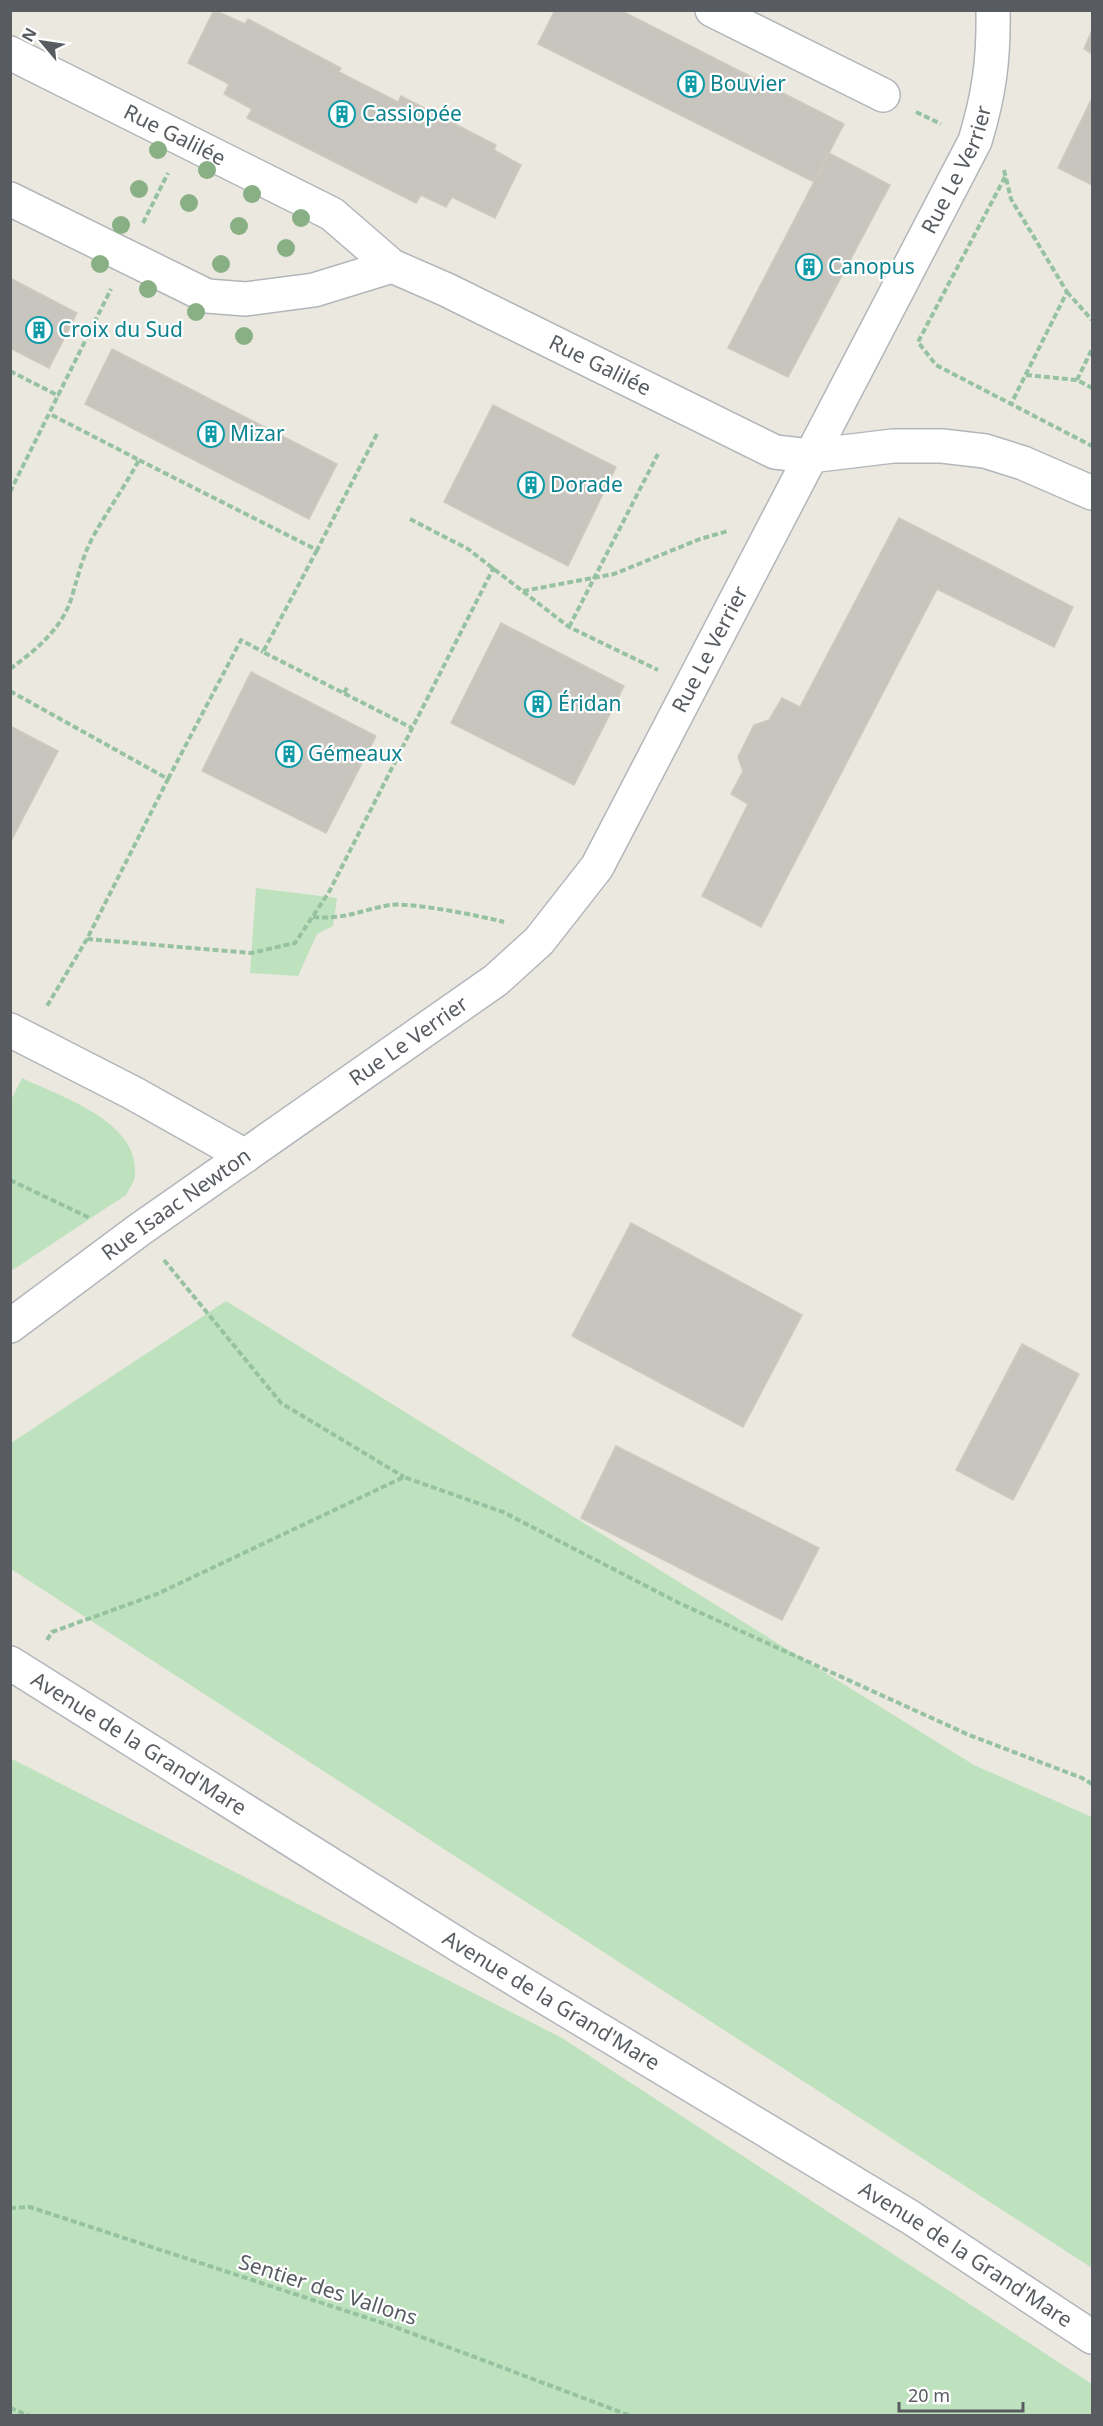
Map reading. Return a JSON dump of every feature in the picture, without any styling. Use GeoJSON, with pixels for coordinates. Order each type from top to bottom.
{"type":"FeatureCollection","features":[{"type":"Feature","properties":{"kind":"street"},"geometry":{"type":"LineString","coordinates":[[712,10],[883,95]]}},
{"type":"Feature","properties":{"kind":"street","name":"Rue Le Verrier"},"geometry":{"type":"LineString","coordinates":[[245,1156],[496,980],[539,941],[597,867],[810,456],[843,399],[975,141],[989,94],[994,48],[993,10]]}},
{"type":"Feature","properties":{"kind":"street","name":"Rue Galilée"},"geometry":{"type":"LineString","coordinates":[[10,53],[332,214],[393,266],[447,290],[775,452],[810,456],[893,446],[942,446],[985,451],[1023,463],[1092,494]]}},
{"type":"Feature","properties":{"kind":"street"},"geometry":{"type":"LineString","coordinates":[[10,199],[207,296],[246,299],[314,290],[393,266]]}},
{"type":"Feature","properties":{"kind":"street","name":"Rue Isaac Newton"},"geometry":{"type":"LineString","coordinates":[[10,1326],[139,1230],[245,1156],[20,1035]]}},
{"type":"Feature","properties":{"kind":"street","name":"Avenue de la Grand'Mare"},"geometry":{"type":"LineString","coordinates":[[19,1668],[455,1943],[910,2217],[1092,2337]]}},
{"type":"Feature","properties":{"kind":"path"},"geometry":{"type":"LineString","coordinates":[[10,492],[184,141]]}},
{"type":"Feature","properties":{"kind":"path"},"geometry":{"type":"LineString","coordinates":[[975,141],[1000,155],[1011,199],[1067,292],[1092,320]]}},
{"type":"Feature","properties":{"kind":"path"},"geometry":{"type":"LineString","coordinates":[[1006,177],[918,342],[936,365],[1092,446]]}},
{"type":"Feature","properties":{"kind":"path"},"geometry":{"type":"LineString","coordinates":[[1011,404],[1067,292]]}},
{"type":"Feature","properties":{"kind":"path"},"geometry":{"type":"LineString","coordinates":[[1077,380],[1092,349]]}},
{"type":"Feature","properties":{"kind":"path"},"geometry":{"type":"LineString","coordinates":[[10,372],[59,396]]}},
{"type":"Feature","properties":{"kind":"path"},"geometry":{"type":"LineString","coordinates":[[1026,375],[1077,380],[1092,388]]}},
{"type":"Feature","properties":{"kind":"path"},"geometry":{"type":"LineString","coordinates":[[50,414],[317,550]]}},
{"type":"Feature","properties":{"kind":"path"},"geometry":{"type":"LineString","coordinates":[[263,652],[378,432]]}},
{"type":"Feature","properties":{"kind":"path"},"geometry":{"type":"LineString","coordinates":[[569,627],[658,454]]}},
{"type":"Feature","properties":{"kind":"path"},"geometry":{"type":"LineString","coordinates":[[10,669],[36,649],[57,626],[72,598],[78,568],[94,534],[139,460]]}},
{"type":"Feature","properties":{"kind":"path"},"geometry":{"type":"LineString","coordinates":[[410,519],[468,549],[569,627],[691,686]]}},
{"type":"Feature","properties":{"kind":"path"},"geometry":{"type":"LineString","coordinates":[[523,591],[614,574],[700,539],[729,531]]}},
{"type":"Feature","properties":{"kind":"path"},"geometry":{"type":"LineString","coordinates":[[87,939],[251,953],[295,943],[329,892],[494,567]]}},
{"type":"Feature","properties":{"kind":"path"},"geometry":{"type":"LineString","coordinates":[[20,1035],[87,939],[241,640],[412,728]]}},
{"type":"Feature","properties":{"kind":"path"},"geometry":{"type":"LineString","coordinates":[[344,693],[348,686]]}},
{"type":"Feature","properties":{"kind":"path"},"geometry":{"type":"LineString","coordinates":[[10,692],[168,779]]}},
{"type":"Feature","properties":{"kind":"path"},"geometry":{"type":"LineString","coordinates":[[313,917],[335,919],[392,905],[492,919],[522,926],[539,941]]}},
{"type":"Feature","properties":{"kind":"path"},"geometry":{"type":"LineString","coordinates":[[10,1180],[89,1219],[124,1211],[281,1404],[404,1478],[503,1512],[690,1608],[969,1735],[1082,1778],[1092,1785]]}},
{"type":"Feature","properties":{"kind":"path"},"geometry":{"type":"LineString","coordinates":[[19,1668],[52,1632],[158,1594],[404,1478]]}},
{"type":"Feature","properties":{"kind":"path","name":"Sentier des Vallons"},"geometry":{"type":"LineString","coordinates":[[10,2208],[30,2207],[395,2327],[631,2415]]}},
{"type":"Feature","properties":{"kind":"path"},"geometry":{"type":"LineString","coordinates":[[10,2408],[30,2415]]}},
{"type":"Feature","properties":{"kind":"green space"},"geometry":{"type":"Polygon","coordinates":[[[256,888],[337,898],[333,926],[317,934],[298,976],[250,973],[256,888]]]}},
{"type":"Feature","properties":{"kind":"green space"},"geometry":{"type":"Polygon","coordinates":[[[22,1078],[95,1113],[111,1125],[125,1139],[133,1155],[135,1174],[126,1195],[11,1271],[11,1100],[22,1078]]]}},
{"type":"Feature","properties":{"kind":"green space"},"geometry":{"type":"Polygon","coordinates":[[[226,1301],[974,1765],[1092,1817],[1092,2268],[11,1569],[11,1443],[226,1301]]]}},
{"type":"Feature","properties":{"kind":"green space"},"geometry":{"type":"Polygon","coordinates":[[[10,1758],[562,2038],[1092,2384],[1092,2415],[11,2415],[10,1758]]]}},
{"type":"Feature","properties":{"kind":"building","name":"Cassiopée"},"geometry":{"type":"Polygon","coordinates":[[[214,10],[245,24],[248,19],[341,68],[339,72],[398,102],[401,96],[496,145],[494,150],[521,165],[495,218],[452,197],[446,207],[421,195],[416,203],[247,118],[252,109],[224,94],[229,84],[188,63],[214,10]]]}},
{"type":"Feature","properties":{"kind":"building","name":"Bouvier"},"geometry":{"type":"Polygon","coordinates":[[[555,10],[620,10],[844,124],[814,182],[538,44],[555,10]]]}},
{"type":"Feature","properties":{"kind":"building"},"geometry":{"type":"Polygon","coordinates":[[[1092,30],[1092,54],[1084,49],[1092,30]]]}},
{"type":"Feature","properties":{"kind":"building"},"geometry":{"type":"Polygon","coordinates":[[[1092,98],[1092,185],[1058,168],[1092,98]]]}},
{"type":"Feature","properties":{"kind":"building","name":"Canopus"},"geometry":{"type":"Polygon","coordinates":[[[829,153],[890,185],[788,377],[728,348],[829,153]]]}},
{"type":"Feature","properties":{"kind":"building","name":"Croix du Sud"},"geometry":{"type":"Polygon","coordinates":[[[10,278],[77,313],[49,368],[10,348],[10,278]]]}},
{"type":"Feature","properties":{"kind":"building","name":"Mizar"},"geometry":{"type":"Polygon","coordinates":[[[112,349],[337,464],[309,519],[85,404],[112,349]]]}},
{"type":"Feature","properties":{"kind":"building","name":"Dorade"},"geometry":{"type":"Polygon","coordinates":[[[493,405],[616,467],[568,566],[444,502],[493,405]]]}},
{"type":"Feature","properties":{"kind":"building"},"geometry":{"type":"Polygon","coordinates":[[[899,518],[1073,607],[1054,647],[937,589],[761,927],[702,896],[748,804],[731,794],[743,771],[738,757],[754,725],[769,720],[782,698],[800,707],[899,518]]]}},
{"type":"Feature","properties":{"kind":"building","name":"Éridan"},"geometry":{"type":"Polygon","coordinates":[[[501,623],[624,686],[574,785],[451,723],[501,623]]]}},
{"type":"Feature","properties":{"kind":"building","name":"Gémeaux"},"geometry":{"type":"Polygon","coordinates":[[[251,672],[376,736],[326,833],[202,771],[251,672]]]}},
{"type":"Feature","properties":{"kind":"building"},"geometry":{"type":"Polygon","coordinates":[[[10,726],[58,751],[10,843],[10,726]]]}},
{"type":"Feature","properties":{"kind":"building"},"geometry":{"type":"Polygon","coordinates":[[[631,1223],[802,1315],[743,1427],[572,1336],[631,1223]]]}},
{"type":"Feature","properties":{"kind":"building"},"geometry":{"type":"Polygon","coordinates":[[[1022,1344],[1079,1374],[1013,1500],[956,1470],[1022,1344]]]}},
{"type":"Feature","properties":{"kind":"building"},"geometry":{"type":"Polygon","coordinates":[[[616,1446],[819,1548],[782,1620],[581,1518],[616,1446]]]}},
{"type":"Feature","properties":{"kind":"place","name":"Bouvier"},"geometry":{"type":"Point","coordinates":[691,84]}},
{"type":"Feature","properties":{"kind":"place","name":"Cassiopée"},"geometry":{"type":"Point","coordinates":[342,114]}},
{"type":"Feature","properties":{"kind":"place","name":"Canopus"},"geometry":{"type":"Point","coordinates":[809,267]}},
{"type":"Feature","properties":{"kind":"place","name":"Croix du Sud"},"geometry":{"type":"Point","coordinates":[39,330]}},
{"type":"Feature","properties":{"kind":"place","name":"Mizar"},"geometry":{"type":"Point","coordinates":[211,434]}},
{"type":"Feature","properties":{"kind":"place","name":"Dorade"},"geometry":{"type":"Point","coordinates":[531,485]}},
{"type":"Feature","properties":{"kind":"place","name":"Éridan"},"geometry":{"type":"Point","coordinates":[538,704]}},
{"type":"Feature","properties":{"kind":"place","name":"Gémeaux"},"geometry":{"type":"Point","coordinates":[289,754]}}]}
